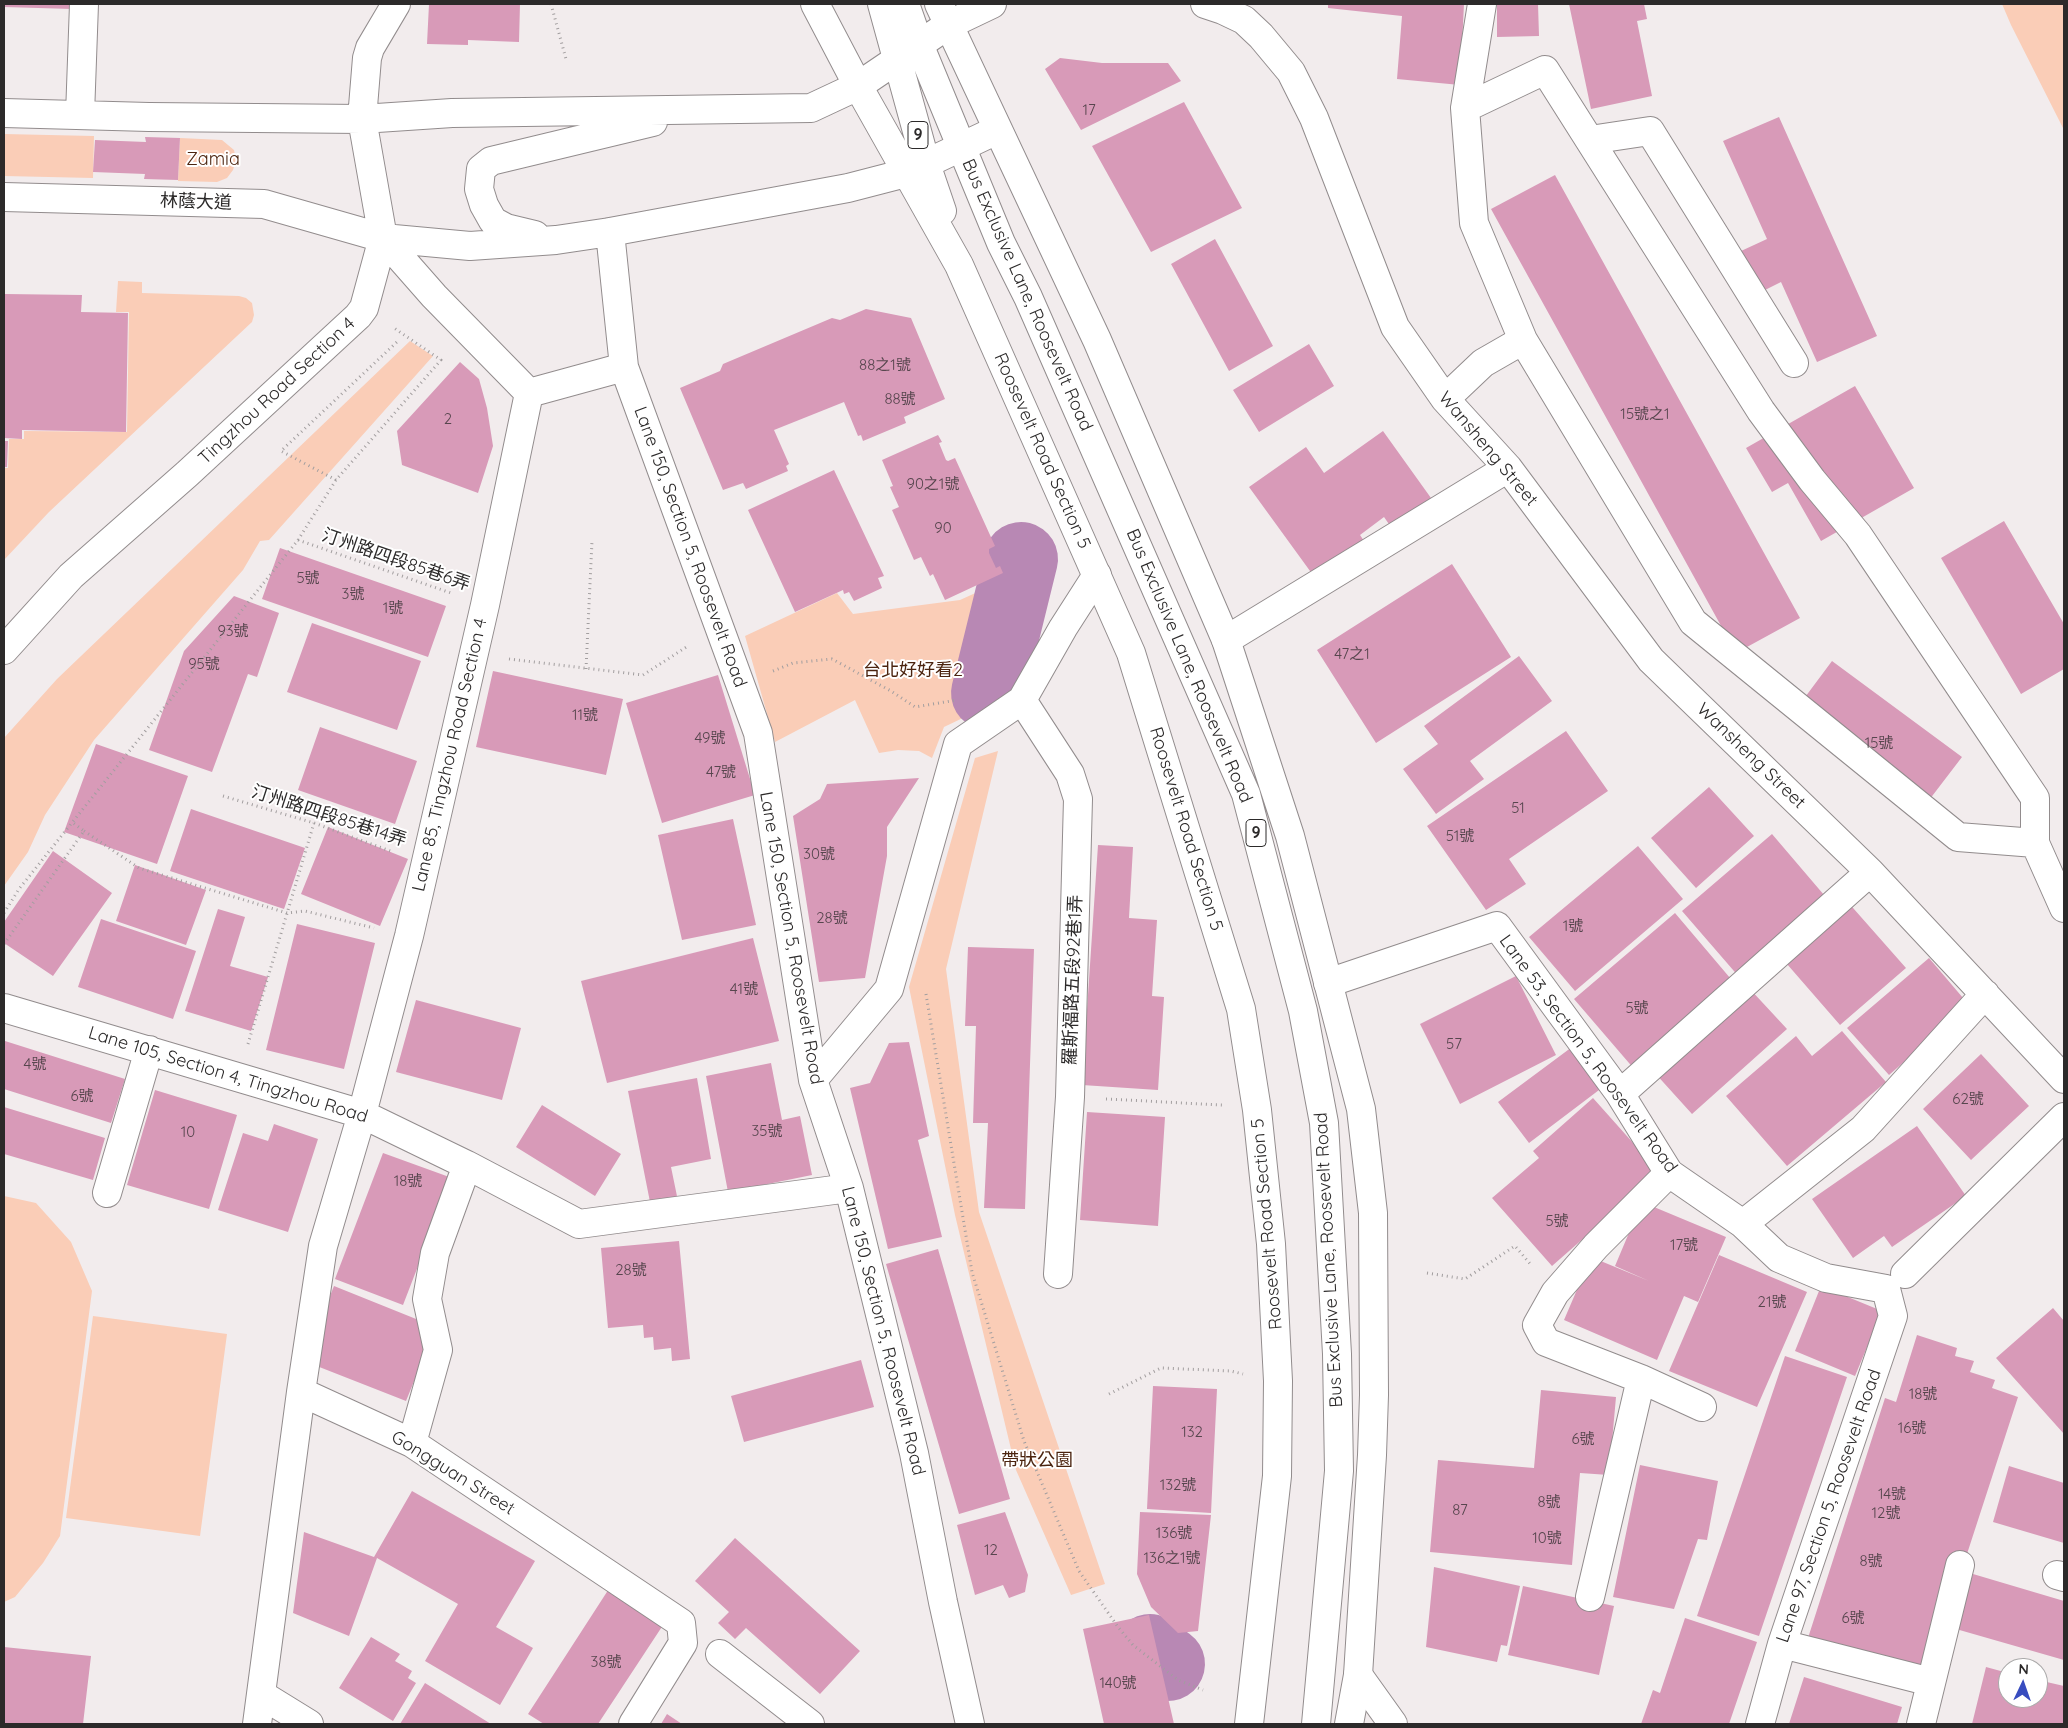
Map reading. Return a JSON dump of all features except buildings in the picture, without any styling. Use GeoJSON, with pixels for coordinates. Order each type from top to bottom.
{"type":"FeatureCollection","features":[{"type":"Feature","properties":{"kind":"street"},"geometry":{"type":"LineString","coordinates":[[80,115],[84,4]]}},
{"type":"Feature","properties":{"kind":"street","name":"Tingzhou Road Section 4"},"geometry":{"type":"LineString","coordinates":[[4,650],[71,576],[187,474],[358,316],[364,308],[383,238],[362,119],[370,48],[396,4]]}},
{"type":"Feature","properties":{"kind":"street","name":"9"},"geometry":{"type":"LineString","coordinates":[[815,4],[858,86],[916,168]]}},
{"type":"Feature","properties":{"kind":"street","name":"9"},"geometry":{"type":"LineString","coordinates":[[882,4],[897,60],[916,168]]}},
{"type":"Feature","properties":{"kind":"street","name":"Bus Exclusive Lane, Roosevelt Road"},"geometry":{"type":"LineString","coordinates":[[905,4],[919,44],[1002,243],[1032,306],[1246,794],[1303,1011],[1324,1123],[1337,1354],[1339,1471],[1316,1724]]}},
{"type":"Feature","properties":{"kind":"street"},"geometry":{"type":"LineString","coordinates":[[4,113],[362,119],[452,113],[810,108],[858,86],[897,60],[919,44],[943,14],[992,4]]}},
{"type":"Feature","properties":{"kind":"street","name":"Wansheng Street"},"geometry":{"type":"LineString","coordinates":[[1205,4],[1244,20],[1261,36],[1290,72],[1314,118],[1395,328],[1445,399],[1508,468],[1651,660],[1870,872],[2064,1079]]}},
{"type":"Feature","properties":{"kind":"street"},"geometry":{"type":"LineString","coordinates":[[1482,4],[1465,108],[1474,223],[1523,340],[1693,622],[1958,837],[2034,843]]}},
{"type":"Feature","properties":{"kind":"street","name":"9"},"geometry":{"type":"LineString","coordinates":[[943,14],[1097,340],[1226,640],[1290,836],[1361,1109],[1373,1213],[1372,1447],[1358,1675],[1349,1724]]}},
{"type":"Feature","properties":{"kind":"street"},"geometry":{"type":"LineString","coordinates":[[1465,108],[1545,70],[1762,411],[1812,480],[1858,536],[2035,798],[2034,843],[2064,908]]}},
{"type":"Feature","properties":{"kind":"street"},"geometry":{"type":"LineString","coordinates":[[556,240],[506,228],[493,221],[484,205],[479,189],[480,169],[492,161],[700,111]]}},
{"type":"Feature","properties":{"kind":"street","name":"林蔭大道"},"geometry":{"type":"LineString","coordinates":[[4,196],[264,204],[383,238],[470,246],[556,240],[610,232],[848,188],[916,168],[997,130]]}},
{"type":"Feature","properties":{"kind":"street"},"geometry":{"type":"LineString","coordinates":[[1590,140],[1650,131],[1794,363]]}},
{"type":"Feature","properties":{"kind":"street","name":"Roosevelt Road Section 5"},"geometry":{"type":"LineString","coordinates":[[916,168],[1131,653],[1241,1009],[1257,1110],[1272,1244],[1278,1381],[1277,1476],[1249,1724]]}},
{"type":"Feature","properties":{"kind":"street","name":"Lane 150, Section 5, Roosevelt Road"},"geometry":{"type":"LineString","coordinates":[[610,232],[624,367],[758,733],[813,1080],[849,1188],[914,1453],[943,1602],[970,1724]]}},
{"type":"Feature","properties":{"kind":"street"},"geometry":{"type":"LineString","coordinates":[[383,238],[434,296],[528,393],[624,367]]}},
{"type":"Feature","properties":{"kind":"street"},"geometry":{"type":"LineString","coordinates":[[1445,399],[1483,363],[1523,340]]}},
{"type":"Feature","properties":{"kind":"street","name":"Lane 85, Tingzhou Road Section 4"},"geometry":{"type":"LineString","coordinates":[[301,1392],[323,1246],[362,1114],[408,936],[474,655],[528,393]]}},
{"type":"Feature","properties":{"kind":"street"},"geometry":{"type":"LineString","coordinates":[[1226,640],[1508,468]]}},
{"type":"Feature","properties":{"kind":"street"},"geometry":{"type":"LineString","coordinates":[[813,1080],[889,989],[958,744],[1022,700],[1063,628],[1097,575]]}},
{"type":"Feature","properties":{"kind":"street","name":"羅斯福路五段92巷1弄"},"geometry":{"type":"LineString","coordinates":[[1022,700],[1070,774],[1078,799],[1070,1097],[1058,1274]]}},
{"type":"Feature","properties":{"kind":"street"},"geometry":{"type":"LineString","coordinates":[[1620,1094],[1870,872]]}},
{"type":"Feature","properties":{"kind":"street","name":"Lane 53, Section 5, Roosevelt Road"},"geometry":{"type":"LineString","coordinates":[[1328,983],[1497,926],[1620,1094],[1669,1173],[1742,1224],[1779,1258],[1826,1278],[1895,1282]]}},
{"type":"Feature","properties":{"kind":"street"},"geometry":{"type":"LineString","coordinates":[[1742,1224],[1863,1129],[1985,994]]}},
{"type":"Feature","properties":{"kind":"street","name":"Lane 105, Section 4, Tingzhou Road"},"geometry":{"type":"LineString","coordinates":[[4,1008],[362,1114],[467,1165],[579,1224],[849,1188]]}},
{"type":"Feature","properties":{"kind":"street"},"geometry":{"type":"LineString","coordinates":[[107,1193],[149,1050]]}},
{"type":"Feature","properties":{"kind":"street"},"geometry":{"type":"LineString","coordinates":[[1895,1282],[2064,1118]]}},
{"type":"Feature","properties":{"kind":"street"},"geometry":{"type":"LineString","coordinates":[[412,1444],[438,1350],[428,1299],[435,1253],[467,1165]]}},
{"type":"Feature","properties":{"kind":"street"},"geometry":{"type":"LineString","coordinates":[[1669,1173],[1596,1246],[1555,1293],[1537,1326],[1546,1342],[1641,1379],[1702,1407]]}},
{"type":"Feature","properties":{"kind":"street","name":"Lane 97, Section 5, Roosevelt Road"},"geometry":{"type":"LineString","coordinates":[[1760,1724],[1782,1644],[1893,1316],[1895,1282]]}},
{"type":"Feature","properties":{"kind":"street"},"geometry":{"type":"LineString","coordinates":[[1590,1597],[1641,1379]]}},
{"type":"Feature","properties":{"kind":"street"},"geometry":{"type":"LineString","coordinates":[[258,1724],[301,1392]]}},
{"type":"Feature","properties":{"kind":"street","name":"Gongguan Street"},"geometry":{"type":"LineString","coordinates":[[301,1392],[412,1444],[681,1623],[683,1643],[633,1724]]}},
{"type":"Feature","properties":{"kind":"street"},"geometry":{"type":"LineString","coordinates":[[1921,1724],[1960,1565]]}},
{"type":"Feature","properties":{"kind":"street"},"geometry":{"type":"LineString","coordinates":[[1782,1644],[1931,1682]]}},
{"type":"Feature","properties":{"kind":"street"},"geometry":{"type":"LineString","coordinates":[[720,1654],[810,1724]]}},
{"type":"Feature","properties":{"kind":"street"},"geometry":{"type":"LineString","coordinates":[[1358,1675],[1393,1724]]}},
{"type":"Feature","properties":{"kind":"street"},"geometry":{"type":"LineString","coordinates":[[262,1695],[309,1724]]}},
{"type":"Feature","properties":{"kind":"path"},"geometry":{"type":"LineString","coordinates":[[551,4],[566,58]]}},
{"type":"Feature","properties":{"kind":"path"},"geometry":{"type":"LineString","coordinates":[[4,913],[19,889],[298,540],[336,480],[441,360],[364,308]]}},
{"type":"Feature","properties":{"kind":"path"},"geometry":{"type":"LineString","coordinates":[[336,480],[281,452],[398,342]]}},
{"type":"Feature","properties":{"kind":"path","name":"汀州路四段85巷6弄"},"geometry":{"type":"LineString","coordinates":[[298,540],[485,605]]}},
{"type":"Feature","properties":{"kind":"path"},"geometry":{"type":"LineString","coordinates":[[586,669],[592,541]]}},
{"type":"Feature","properties":{"kind":"path"},"geometry":{"type":"LineString","coordinates":[[474,655],[643,675],[720,626]]}},
{"type":"Feature","properties":{"kind":"path"},"geometry":{"type":"LineString","coordinates":[[741,685],[793,663],[832,659],[916,707],[966,700]]}},
{"type":"Feature","properties":{"kind":"path","name":"汀州路四段85巷14弄"},"geometry":{"type":"LineString","coordinates":[[223,796],[314,823],[425,864]]}},
{"type":"Feature","properties":{"kind":"path"},"geometry":{"type":"LineString","coordinates":[[72,822],[139,868],[287,913],[305,911],[408,936]]}},
{"type":"Feature","properties":{"kind":"path"},"geometry":{"type":"LineString","coordinates":[[238,1076],[314,823]]}},
{"type":"Feature","properties":{"kind":"path"},"geometry":{"type":"LineString","coordinates":[[4,944],[84,830]]}},
{"type":"Feature","properties":{"kind":"path"},"geometry":{"type":"LineString","coordinates":[[898,956],[924,982],[972,1272],[1028,1449],[1079,1571],[1118,1627],[1133,1644],[1178,1680],[1203,1690]]}},
{"type":"Feature","properties":{"kind":"path"},"geometry":{"type":"LineString","coordinates":[[1144,1102],[1185,1103]]}},
{"type":"Feature","properties":{"kind":"path"},"geometry":{"type":"LineString","coordinates":[[1428,1273],[1465,1279],[1515,1246],[1555,1293]]}},
{"type":"Feature","properties":{"kind":"path"},"geometry":{"type":"LineString","coordinates":[[1109,1394],[1161,1368],[1230,1371],[1278,1381]]}},
{"type":"Feature","properties":{"kind":"green space"},"geometry":{"type":"Polygon","coordinates":[[[2002,4],[2064,4],[2064,130],[2011,25],[2002,4]]]}},
{"type":"Feature","properties":{"kind":"green space"},"geometry":{"type":"Polygon","coordinates":[[[4,134],[94,136],[93,178],[4,176],[4,134]]]}},
{"type":"Feature","properties":{"kind":"green space","name":"Zamia"},"geometry":{"type":"Polygon","coordinates":[[[180,138],[222,140],[234,150],[236,160],[233,170],[227,178],[217,182],[178,181],[180,138]]]}},
{"type":"Feature","properties":{"kind":"green space"},"geometry":{"type":"Polygon","coordinates":[[[118,281],[142,282],[142,293],[239,296],[246,298],[252,303],[254,315],[252,322],[49,512],[4,560],[4,468],[8,468],[9,439],[24,439],[24,431],[127,432],[129,312],[116,312],[118,281]]]}},
{"type":"Feature","properties":{"kind":"green space"},"geometry":{"type":"Polygon","coordinates":[[[410,341],[433,356],[269,540],[260,541],[243,570],[94,740],[45,815],[28,852],[4,886],[4,738],[57,679],[410,341]]]}},
{"type":"Feature","properties":{"kind":"green space","name":"台北好好看2"},"geometry":{"type":"Polygon","coordinates":[[[982,590],[980,684],[990,705],[944,727],[932,758],[919,751],[898,750],[879,753],[855,700],[775,742],[745,636],[837,593],[853,614],[960,600],[982,590]]]}},
{"type":"Feature","properties":{"kind":"green space","name":"帶狀公園"},"geometry":{"type":"Polygon","coordinates":[[[998,751],[946,969],[979,1212],[1105,1584],[1071,1595],[1016,1470],[955,1215],[909,987],[975,758],[998,751]]]}},
{"type":"Feature","properties":{"kind":"green space"},"geometry":{"type":"Polygon","coordinates":[[[4,1196],[36,1203],[71,1242],[92,1291],[60,1536],[43,1563],[15,1597],[4,1602],[4,1196]]]}},
{"type":"Feature","properties":{"kind":"green space"},"geometry":{"type":"Polygon","coordinates":[[[93,1316],[227,1334],[200,1536],[66,1518],[93,1316]]]}},
{"type":"Feature","properties":{"kind":"waterway"},"geometry":{"type":"LineString","coordinates":[[988,693],[1021,559]]}},
{"type":"Feature","properties":{"kind":"waterway"},"geometry":{"type":"LineString","coordinates":[[1150,1651],[1168,1664]]}}]}
